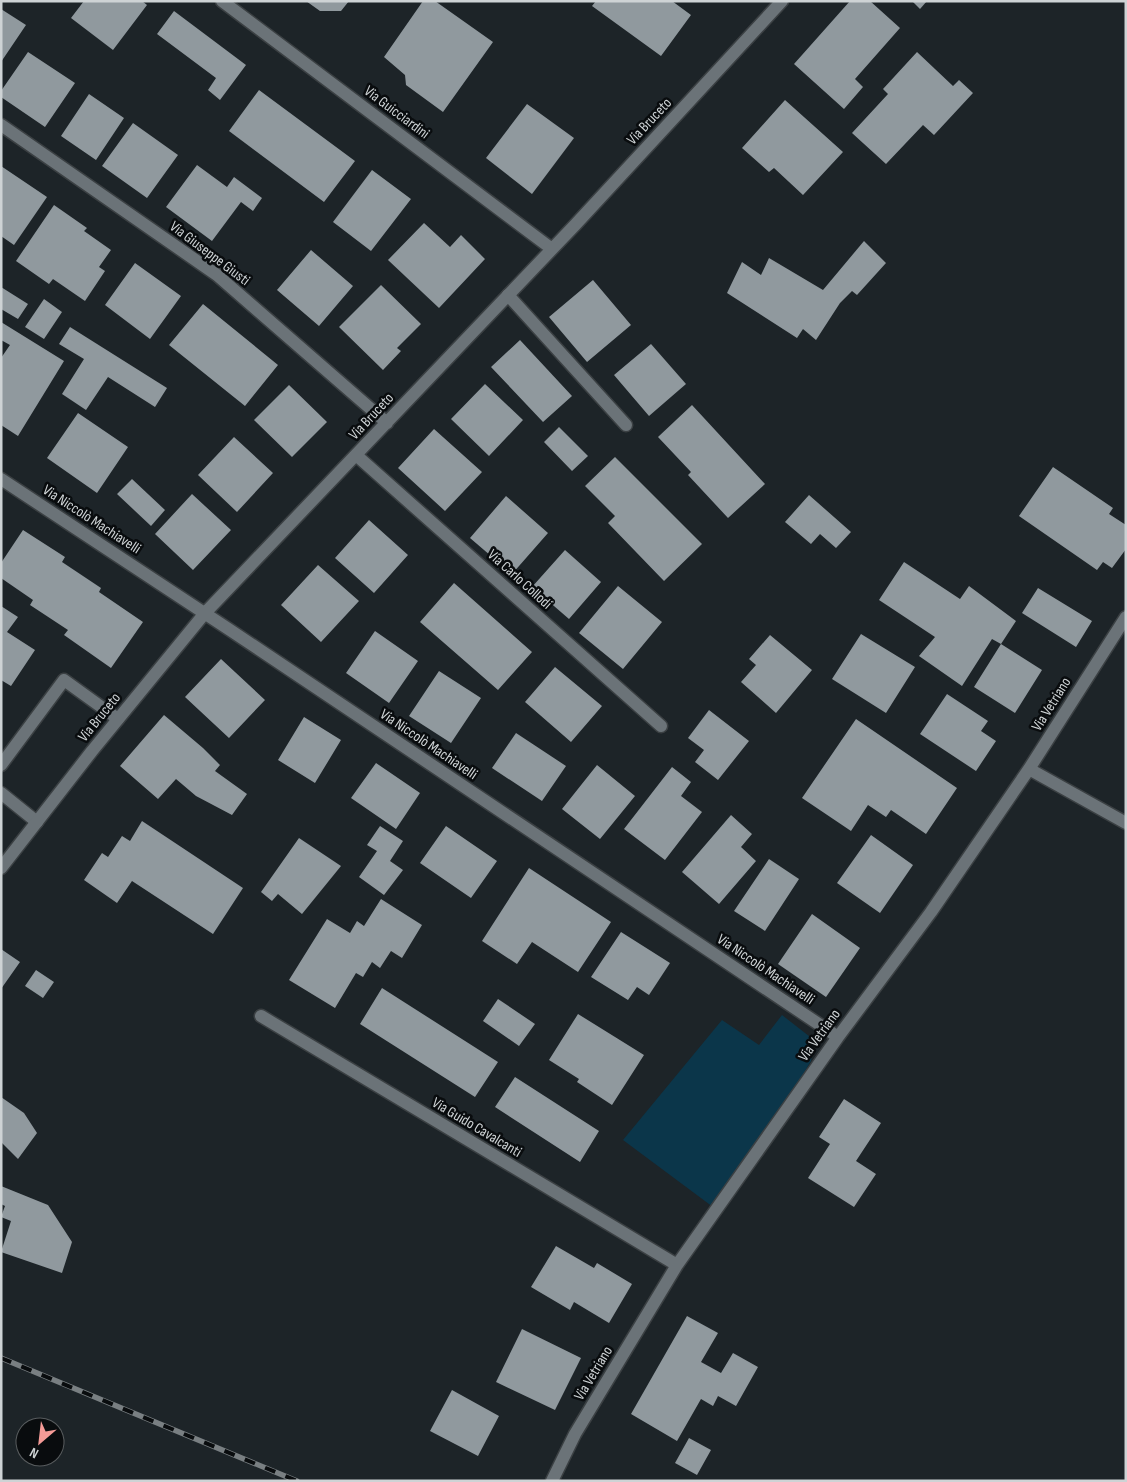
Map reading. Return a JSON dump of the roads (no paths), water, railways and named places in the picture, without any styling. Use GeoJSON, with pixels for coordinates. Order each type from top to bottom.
{"type":"FeatureCollection","features":[{"type":"Feature","properties":{"kind":"street","name":"Via Guicciardini"},"geometry":{"type":"LineString","coordinates":[[222,1],[552,250]]}},
{"type":"Feature","properties":{"kind":"street","name":"Via Bruceto"},"geometry":{"type":"LineString","coordinates":[[1,868],[118,719],[206,614],[552,250],[782,1]]}},
{"type":"Feature","properties":{"kind":"street","name":"Via Giuseppe Giusti"},"geometry":{"type":"LineString","coordinates":[[1,126],[217,275],[387,423]]}},
{"type":"Feature","properties":{"kind":"street"},"geometry":{"type":"LineString","coordinates":[[508,295],[626,425]]}},
{"type":"Feature","properties":{"kind":"street","name":"Via Carlo Collodi"},"geometry":{"type":"LineString","coordinates":[[356,456],[661,726]]}},
{"type":"Feature","properties":{"kind":"street","name":"Via Niccolò Machiavelli"},"geometry":{"type":"LineString","coordinates":[[1,479],[838,1036]]}},
{"type":"Feature","properties":{"kind":"street","name":"Via Vetriano"},"geometry":{"type":"LineString","coordinates":[[552,1481],[575,1434],[677,1266],[838,1036],[931,912],[1029,769],[1126,617]]}},
{"type":"Feature","properties":{"kind":"street"},"geometry":{"type":"LineString","coordinates":[[1,764],[64,680],[118,719]]}},
{"type":"Feature","properties":{"kind":"street"},"geometry":{"type":"LineString","coordinates":[[1029,769],[1126,822]]}},
{"type":"Feature","properties":{"kind":"street"},"geometry":{"type":"LineString","coordinates":[[1,793],[37,822]]}},
{"type":"Feature","properties":{"kind":"street","name":"Via Guido Cavalcanti"},"geometry":{"type":"LineString","coordinates":[[261,1016],[677,1266]]}},
{"type":"Feature","properties":{"kind":"railway"},"geometry":{"type":"LineString","coordinates":[[1,1358],[297,1481]]}}]}
